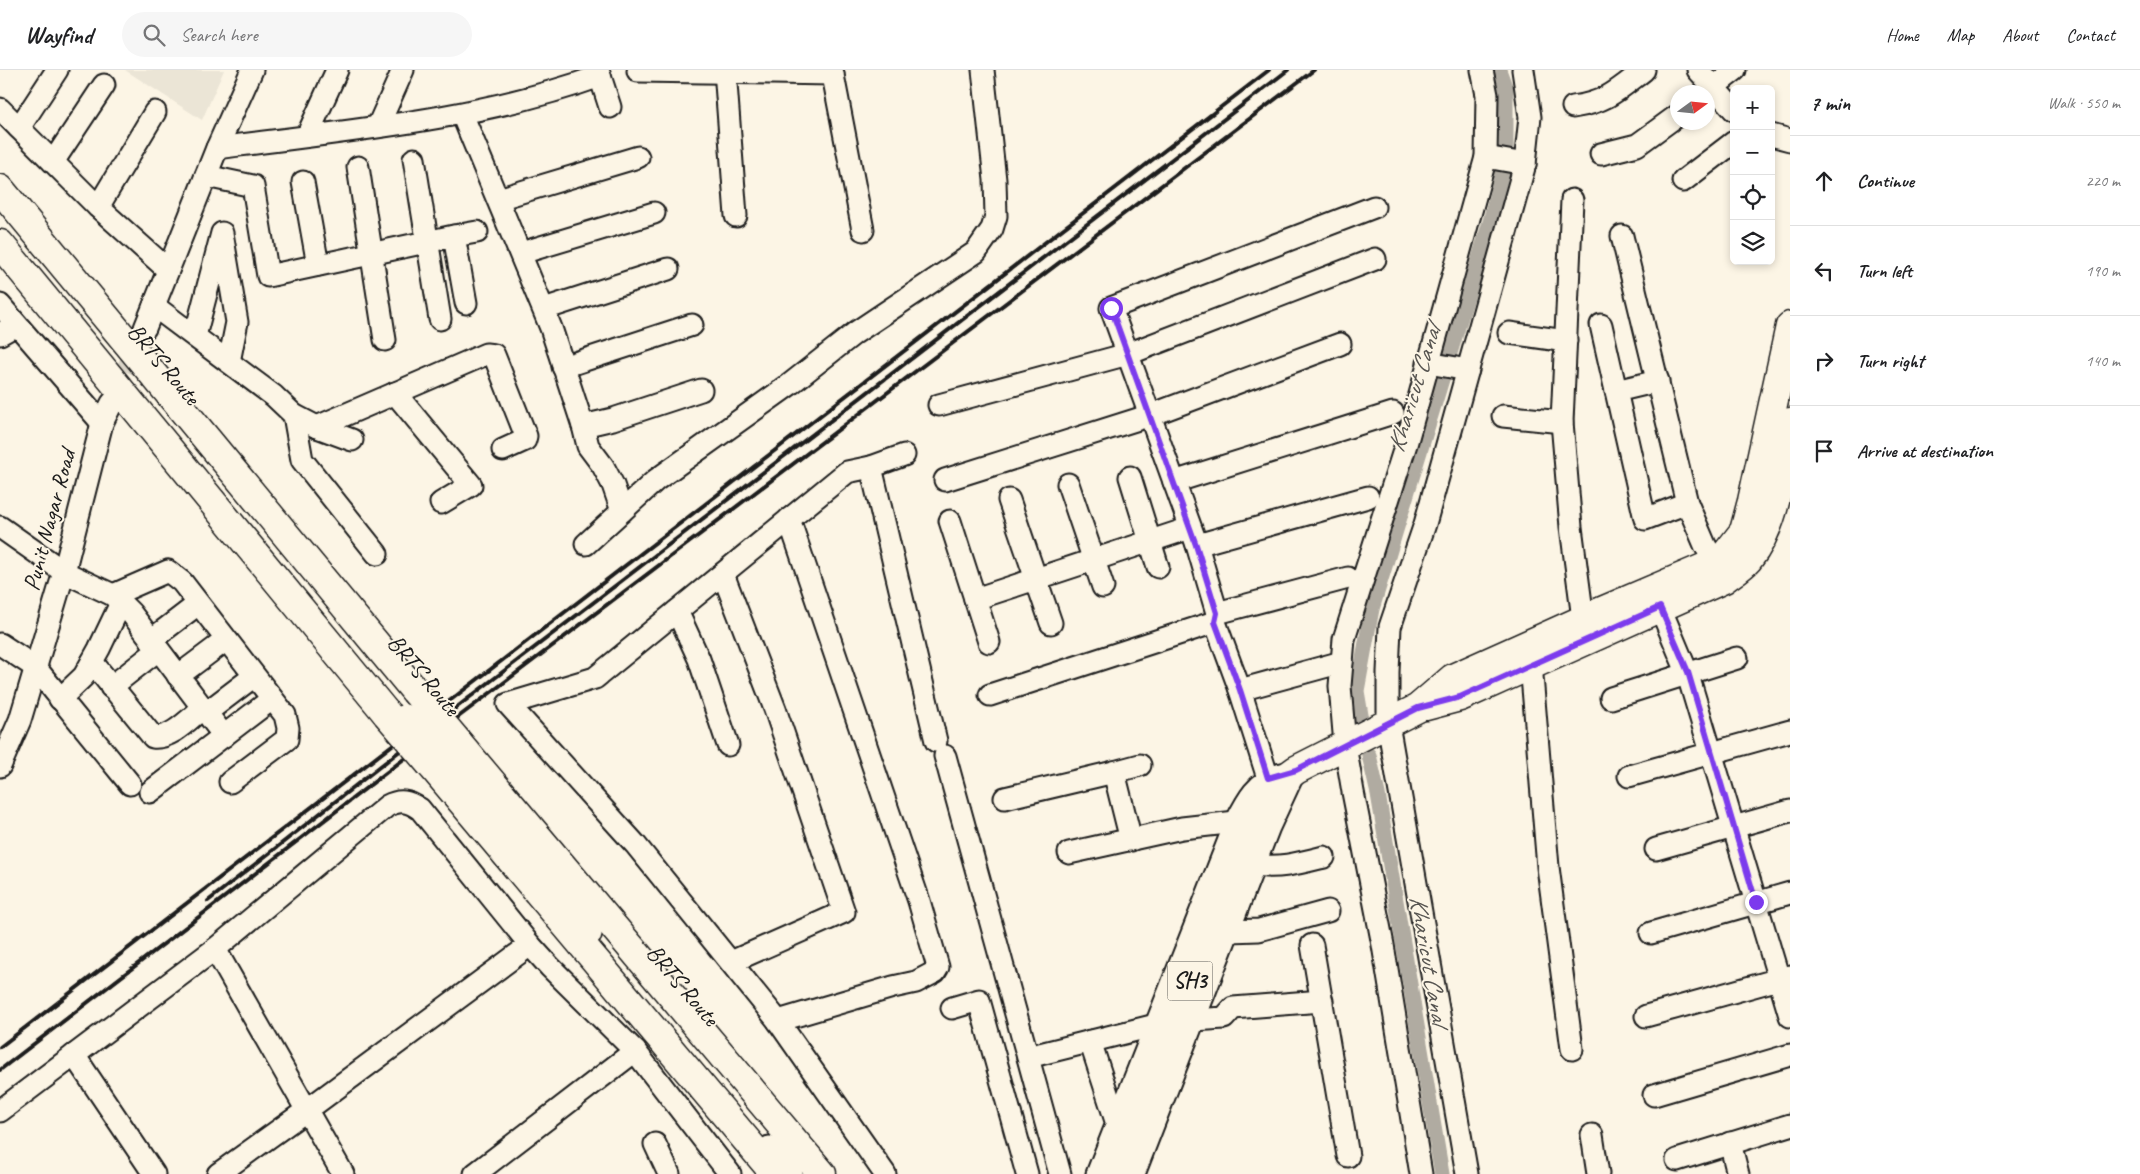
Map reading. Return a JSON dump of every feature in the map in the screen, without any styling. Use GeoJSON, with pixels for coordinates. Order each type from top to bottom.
{"type":"FeatureCollection","features":[{"type":"Feature","properties":{"kind":"main road"},"geometry":{"type":"LineString","coordinates":[[0,189],[402,702],[445,752],[775,1174]]}},
{"type":"Feature","properties":{"kind":"main road"},"geometry":{"type":"LineString","coordinates":[[0,244],[445,752],[822,1174]]}},
{"type":"Feature","properties":{"kind":"main road"},"geometry":{"type":"LineString","coordinates":[[1720,571],[1726,554],[1744,531],[1790,326]]}},
{"type":"Feature","properties":{"kind":"main road"},"geometry":{"type":"LineString","coordinates":[[1418,708],[1460,697],[1531,664],[1656,598],[1747,561],[1763,538],[1773,507],[1790,422]]}},
{"type":"Feature","properties":{"kind":"main road"},"geometry":{"type":"LineString","coordinates":[[1388,724],[1418,708],[1453,678],[1583,619],[1656,598]]}},
{"type":"Feature","properties":{"kind":"main road","name":"SH3"},"geometry":{"type":"LineString","coordinates":[[1116,1174],[1244,842],[1269,785],[1277,783],[1296,770],[1388,724]]}},
{"type":"Feature","properties":{"kind":"street"},"geometry":{"type":"LineString","coordinates":[[19,128],[57,70]]}},
{"type":"Feature","properties":{"kind":"street"},"geometry":{"type":"LineString","coordinates":[[145,328],[217,148],[252,70]]}},
{"type":"Feature","properties":{"kind":"street"},"geometry":{"type":"LineString","coordinates":[[307,136],[337,70]]}},
{"type":"Feature","properties":{"kind":"street"},"geometry":{"type":"LineString","coordinates":[[378,126],[403,70]]}},
{"type":"Feature","properties":{"kind":"street"},"geometry":{"type":"LineString","coordinates":[[586,544],[656,480],[789,385],[855,334],[976,252],[992,229],[996,216],[995,180],[983,70]]}},
{"type":"Feature","properties":{"kind":"street"},"geometry":{"type":"LineString","coordinates":[[1422,1174],[1384,945],[1346,745],[1340,686],[1344,638],[1407,441],[1488,157],[1487,95],[1482,70]]}},
{"type":"Feature","properties":{"kind":"street"},"geometry":{"type":"LineString","coordinates":[[1467,1174],[1388,724],[1390,627],[1425,524],[1522,164],[1530,117],[1523,70]]}},
{"type":"Feature","properties":{"kind":"street"},"geometry":{"type":"LineString","coordinates":[[1573,107],[1590,105],[1608,98],[1644,70]]}},
{"type":"Feature","properties":{"kind":"street"},"geometry":{"type":"LineString","coordinates":[[1698,70],[1707,85]]}},
{"type":"Feature","properties":{"kind":"street"},"geometry":{"type":"LineString","coordinates":[[1715,86],[1735,70]]}},
{"type":"Feature","properties":{"kind":"street"},"geometry":{"type":"LineString","coordinates":[[638,72],[833,72],[863,230]]}},
{"type":"Feature","properties":{"kind":"street"},"geometry":{"type":"LineString","coordinates":[[725,72],[736,216]]}},
{"type":"Feature","properties":{"kind":"street"},"geometry":{"type":"LineString","coordinates":[[217,148],[462,114],[535,98],[599,73],[610,107]]}},
{"type":"Feature","properties":{"kind":"street"},"geometry":{"type":"LineString","coordinates":[[53,162],[104,85]]}},
{"type":"Feature","properties":{"kind":"street"},"geometry":{"type":"LineString","coordinates":[[1715,94],[1730,107]]}},
{"type":"Feature","properties":{"kind":"street"},"geometry":{"type":"LineString","coordinates":[[0,108],[98,207],[168,270]]}},
{"type":"Feature","properties":{"kind":"street"},"geometry":{"type":"LineString","coordinates":[[98,207],[155,112]]}},
{"type":"Feature","properties":{"kind":"street"},"geometry":{"type":"LineString","coordinates":[[462,114],[544,309],[588,446],[603,466],[613,485],[622,510]]}},
{"type":"Feature","properties":{"kind":"street"},"geometry":{"type":"LineString","coordinates":[[1602,154],[1637,145],[1670,121]]}},
{"type":"Feature","properties":{"kind":"street"},"geometry":{"type":"LineString","coordinates":[[1775,136],[1790,140]]}},
{"type":"Feature","properties":{"kind":"street"},"geometry":{"type":"LineString","coordinates":[[1683,181],[1730,145]]}},
{"type":"Feature","properties":{"kind":"street"},"geometry":{"type":"LineString","coordinates":[[498,199],[638,157]]}},
{"type":"Feature","properties":{"kind":"street"},"geometry":{"type":"LineString","coordinates":[[1488,157],[1522,164]]}},
{"type":"Feature","properties":{"kind":"street"},"geometry":{"type":"LineString","coordinates":[[414,159],[440,319]]}},
{"type":"Feature","properties":{"kind":"street"},"geometry":{"type":"LineString","coordinates":[[358,167],[385,340]]}},
{"type":"Feature","properties":{"kind":"street"},"geometry":{"type":"LineString","coordinates":[[206,176],[253,186],[268,276],[477,232]]}},
{"type":"Feature","properties":{"kind":"street"},"geometry":{"type":"LineString","coordinates":[[304,182],[318,265]]}},
{"type":"Feature","properties":{"kind":"street"},"geometry":{"type":"LineString","coordinates":[[1572,200],[1562,422],[1571,527],[1583,619]]}},
{"type":"Feature","properties":{"kind":"street"},"geometry":{"type":"LineString","coordinates":[[1269,785],[1216,618],[1193,536],[1111,308],[1374,207]]}},
{"type":"Feature","properties":{"kind":"street","name":"BRTS Route"},"geometry":{"type":"LineString","coordinates":[[0,208],[402,702]]}},
{"type":"Feature","properties":{"kind":"street"},"geometry":{"type":"LineString","coordinates":[[521,254],[654,213]]}},
{"type":"Feature","properties":{"kind":"street"},"geometry":{"type":"LineString","coordinates":[[194,336],[224,228],[237,322],[229,362]]}},
{"type":"Feature","properties":{"kind":"street","name":"BRTS Route"},"geometry":{"type":"LineString","coordinates":[[0,230],[402,702]]}},
{"type":"Feature","properties":{"kind":"street"},"geometry":{"type":"LineString","coordinates":[[454,236],[466,303]]}},
{"type":"Feature","properties":{"kind":"street"},"geometry":{"type":"LineString","coordinates":[[1622,236],[1688,503],[1705,545],[1720,571]]}},
{"type":"Feature","properties":{"kind":"street"},"geometry":{"type":"LineString","coordinates":[[939,404],[1128,354],[1375,259]]}},
{"type":"Feature","properties":{"kind":"street"},"geometry":{"type":"LineString","coordinates":[[544,309],[668,269]]}},
{"type":"Feature","properties":{"kind":"street"},"geometry":{"type":"LineString","coordinates":[[0,304],[8,329],[102,423]]}},
{"type":"Feature","properties":{"kind":"street"},"geometry":{"type":"LineString","coordinates":[[154,306],[274,396],[294,415],[317,427],[352,440]]}},
{"type":"Feature","properties":{"kind":"street"},"geometry":{"type":"LineString","coordinates":[[563,367],[692,325]]}},
{"type":"Feature","properties":{"kind":"street"},"geometry":{"type":"LineString","coordinates":[[1602,325],[1645,519],[1688,503]]}},
{"type":"Feature","properties":{"kind":"street"},"geometry":{"type":"LineString","coordinates":[[1509,333],[1566,340]]}},
{"type":"Feature","properties":{"kind":"street"},"geometry":{"type":"LineString","coordinates":[[945,480],[1151,415],[1340,344]]}},
{"type":"Feature","properties":{"kind":"street"},"geometry":{"type":"LineString","coordinates":[[317,427],[482,356],[494,355],[526,436],[525,440],[503,450]]}},
{"type":"Feature","properties":{"kind":"street"},"geometry":{"type":"LineString","coordinates":[[1428,363],[1468,370]]}},
{"type":"Feature","properties":{"kind":"street"},"geometry":{"type":"LineString","coordinates":[[1616,391],[1658,381]]}},
{"type":"Feature","properties":{"kind":"street"},"geometry":{"type":"LineString","coordinates":[[582,426],[613,419],[701,390]]}},
{"type":"Feature","properties":{"kind":"street"},"geometry":{"type":"LineString","coordinates":[[395,393],[471,485],[441,503]]}},
{"type":"Feature","properties":{"kind":"street","name":"Punit Nagar Road"},"geometry":{"type":"LineString","coordinates":[[0,766],[20,720],[64,572],[102,423],[112,403]]}},
{"type":"Feature","properties":{"kind":"street"},"geometry":{"type":"LineString","coordinates":[[1174,482],[1393,412]]}},
{"type":"Feature","properties":{"kind":"street"},"geometry":{"type":"LineString","coordinates":[[294,415],[302,460],[377,554]]}},
{"type":"Feature","properties":{"kind":"street"},"geometry":{"type":"LineString","coordinates":[[1503,416],[1562,422]]}},
{"type":"Feature","properties":{"kind":"street"},"geometry":{"type":"LineString","coordinates":[[885,1174],[778,1021],[731,962],[636,844],[508,704],[595,678],[847,472],[870,467],[904,455]]}},
{"type":"Feature","properties":{"kind":"street"},"geometry":{"type":"LineString","coordinates":[[870,467],[941,748],[1060,1174]]}},
{"type":"Feature","properties":{"kind":"street"},"geometry":{"type":"LineString","coordinates":[[1130,478],[1158,566]]}},
{"type":"Feature","properties":{"kind":"street"},"geometry":{"type":"LineString","coordinates":[[1068,484],[1103,587]]}},
{"type":"Feature","properties":{"kind":"street"},"geometry":{"type":"LineString","coordinates":[[975,599],[1151,541],[1193,536],[1368,497]]}},
{"type":"Feature","properties":{"kind":"street"},"geometry":{"type":"LineString","coordinates":[[1009,500],[1051,623]]}},
{"type":"Feature","properties":{"kind":"street"},"geometry":{"type":"LineString","coordinates":[[778,1021],[916,982],[935,972],[938,967],[919,901],[789,520]]}},
{"type":"Feature","properties":{"kind":"street"},"geometry":{"type":"LineString","coordinates":[[950,521],[989,642]]}},
{"type":"Feature","properties":{"kind":"street"},"geometry":{"type":"LineString","coordinates":[[0,527],[64,572],[117,599],[224,736]]}},
{"type":"Feature","properties":{"kind":"street"},"geometry":{"type":"LineString","coordinates":[[60,699],[84,676],[92,662],[117,599],[168,571],[182,582],[285,715],[288,728],[287,739],[230,782]]}},
{"type":"Feature","properties":{"kind":"street"},"geometry":{"type":"LineString","coordinates":[[723,574],[775,708],[844,912],[731,962]]}},
{"type":"Feature","properties":{"kind":"street"},"geometry":{"type":"LineString","coordinates":[[990,695],[1216,618],[1348,578]]}},
{"type":"Feature","properties":{"kind":"street"},"geometry":{"type":"LineString","coordinates":[[1656,598],[1688,672],[1756,902],[1784,977],[1790,1016]]}},
{"type":"Feature","properties":{"kind":"street"},"geometry":{"type":"LineString","coordinates":[[111,687],[198,604]]}},
{"type":"Feature","properties":{"kind":"street"},"geometry":{"type":"LineString","coordinates":[[677,611],[699,659],[728,745]]}},
{"type":"Feature","properties":{"kind":"street"},"geometry":{"type":"LineString","coordinates":[[178,676],[226,640]]}},
{"type":"Feature","properties":{"kind":"street"},"geometry":{"type":"LineString","coordinates":[[0,644],[35,667],[130,784]]}},
{"type":"Feature","properties":{"kind":"street"},"geometry":{"type":"LineString","coordinates":[[1611,698],[1737,658]]}},
{"type":"Feature","properties":{"kind":"street"},"geometry":{"type":"LineString","coordinates":[[92,662],[154,737],[160,738],[168,735],[254,677]]}},
{"type":"Feature","properties":{"kind":"street"},"geometry":{"type":"LineString","coordinates":[[1240,690],[1342,662]]}},
{"type":"Feature","properties":{"kind":"street"},"geometry":{"type":"LineString","coordinates":[[1531,664],[1548,866],[1572,1049]]}},
{"type":"Feature","properties":{"kind":"street"},"geometry":{"type":"LineString","coordinates":[[150,792],[272,699]]}},
{"type":"Feature","properties":{"kind":"street"},"geometry":{"type":"LineString","coordinates":[[1629,776],[1790,731]]}},
{"type":"Feature","properties":{"kind":"street","name":"BRTS Route"},"geometry":{"type":"LineString","coordinates":[[445,752],[792,1174]]}},
{"type":"Feature","properties":{"kind":"street","name":"BRTS Route"},"geometry":{"type":"LineString","coordinates":[[445,752],[808,1174]]}},
{"type":"Feature","properties":{"kind":"street"},"geometry":{"type":"LineString","coordinates":[[1005,798],[1140,765]]}},
{"type":"Feature","properties":{"kind":"street","name":"SH3"},"geometry":{"type":"LineString","coordinates":[[1134,1174],[1255,865],[1296,770]]}},
{"type":"Feature","properties":{"kind":"street"},"geometry":{"type":"LineString","coordinates":[[1114,772],[1131,840]]}},
{"type":"Feature","properties":{"kind":"street","name":"SH3"},"geometry":{"type":"LineString","coordinates":[[1097,1174],[1236,822],[1255,789],[1269,785]]}},
{"type":"Feature","properties":{"kind":"street"},"geometry":{"type":"LineString","coordinates":[[0,1111],[215,949],[387,806],[396,801],[410,802],[420,809],[530,945],[635,1051],[730,1174]]}},
{"type":"Feature","properties":{"kind":"street"},"geometry":{"type":"LineString","coordinates":[[1656,849],[1790,811]]}},
{"type":"Feature","properties":{"kind":"street"},"geometry":{"type":"LineString","coordinates":[[1069,853],[1182,828],[1236,822]]}},
{"type":"Feature","properties":{"kind":"street"},"geometry":{"type":"LineString","coordinates":[[1255,865],[1270,868],[1282,867],[1324,857]]}},
{"type":"Feature","properties":{"kind":"street"},"geometry":{"type":"LineString","coordinates":[[1651,933],[1790,893]]}},
{"type":"Feature","properties":{"kind":"street"},"geometry":{"type":"LineString","coordinates":[[1229,931],[1259,930],[1328,911]]}},
{"type":"Feature","properties":{"kind":"street"},"geometry":{"type":"LineString","coordinates":[[218,1174],[530,945]]}},
{"type":"Feature","properties":{"kind":"street"},"geometry":{"type":"LineString","coordinates":[[1312,945],[1348,1156]]}},
{"type":"Feature","properties":{"kind":"street"},"geometry":{"type":"LineString","coordinates":[[215,949],[343,1174]]}},
{"type":"Feature","properties":{"kind":"street"},"geometry":{"type":"LineString","coordinates":[[1646,1016],[1784,977]]}},
{"type":"Feature","properties":{"kind":"street"},"geometry":{"type":"LineString","coordinates":[[952,1008],[979,1000],[1027,1174]]}},
{"type":"Feature","properties":{"kind":"street"},"geometry":{"type":"LineString","coordinates":[[1194,1020],[1224,1018],[1233,1008],[1322,1001]]}},
{"type":"Feature","properties":{"kind":"street"},"geometry":{"type":"LineString","coordinates":[[1028,1057],[1156,1025]]}},
{"type":"Feature","properties":{"kind":"street"},"geometry":{"type":"LineString","coordinates":[[1090,1041],[1116,1124]]}},
{"type":"Feature","properties":{"kind":"street"},"geometry":{"type":"LineString","coordinates":[[475,1174],[635,1051]]}},
{"type":"Feature","properties":{"kind":"street"},"geometry":{"type":"LineString","coordinates":[[74,1055],[154,1174]]}},
{"type":"Feature","properties":{"kind":"street"},"geometry":{"type":"LineString","coordinates":[[1654,1095],[1790,1055]]}},
{"type":"Feature","properties":{"kind":"street"},"geometry":{"type":"LineString","coordinates":[[1677,1160],[1790,1125]]}},
{"type":"Feature","properties":{"kind":"street"},"geometry":{"type":"LineString","coordinates":[[1592,1135],[1598,1174]]}},
{"type":"Feature","properties":{"kind":"street"},"geometry":{"type":"LineString","coordinates":[[1730,1143],[1738,1174]]}},
{"type":"Feature","properties":{"kind":"street"},"geometry":{"type":"LineString","coordinates":[[655,1144],[669,1174]]}},
{"type":"Feature","properties":{"kind":"shaded area"},"geometry":{"type":"Polygon","coordinates":[[[125,70],[224,70],[202,120],[125,70]]]}},
{"type":"Feature","properties":{"kind":"waterway","name":"Kharicut Canal"},"geometry":{"type":"LineString","coordinates":[[1362,721],[1357,691],[1372,609],[1490,222],[1506,155],[1506,89],[1499,70]]}},
{"type":"Feature","properties":{"kind":"waterway","name":"Kharicut Canal"},"geometry":{"type":"LineString","coordinates":[[1369,755],[1378,794],[1442,1174]]}},
{"type":"Feature","properties":{"kind":"tunnel"},"geometry":{"type":"LineString","coordinates":[[113,401],[140,339]]}},
{"type":"Feature","properties":{"kind":"railway"},"geometry":{"type":"LineString","coordinates":[[0,1047],[1269,70]]}},
{"type":"Feature","properties":{"kind":"railway"},"geometry":{"type":"LineString","coordinates":[[208,901],[401,750],[1288,70]]}},
{"type":"Feature","properties":{"kind":"railway"},"geometry":{"type":"LineString","coordinates":[[0,1070],[461,715],[1314,70]]}},
{"type":"Feature","properties":{"kind":"route"},"geometry":{"type":"LineString","coordinates":[[1111,308],[1196,545],[1217,613],[1215,622],[1240,690],[1268,778],[1296,770],[1418,708],[1460,697],[1660,607],[1688,672],[1756,902]]}}]}
